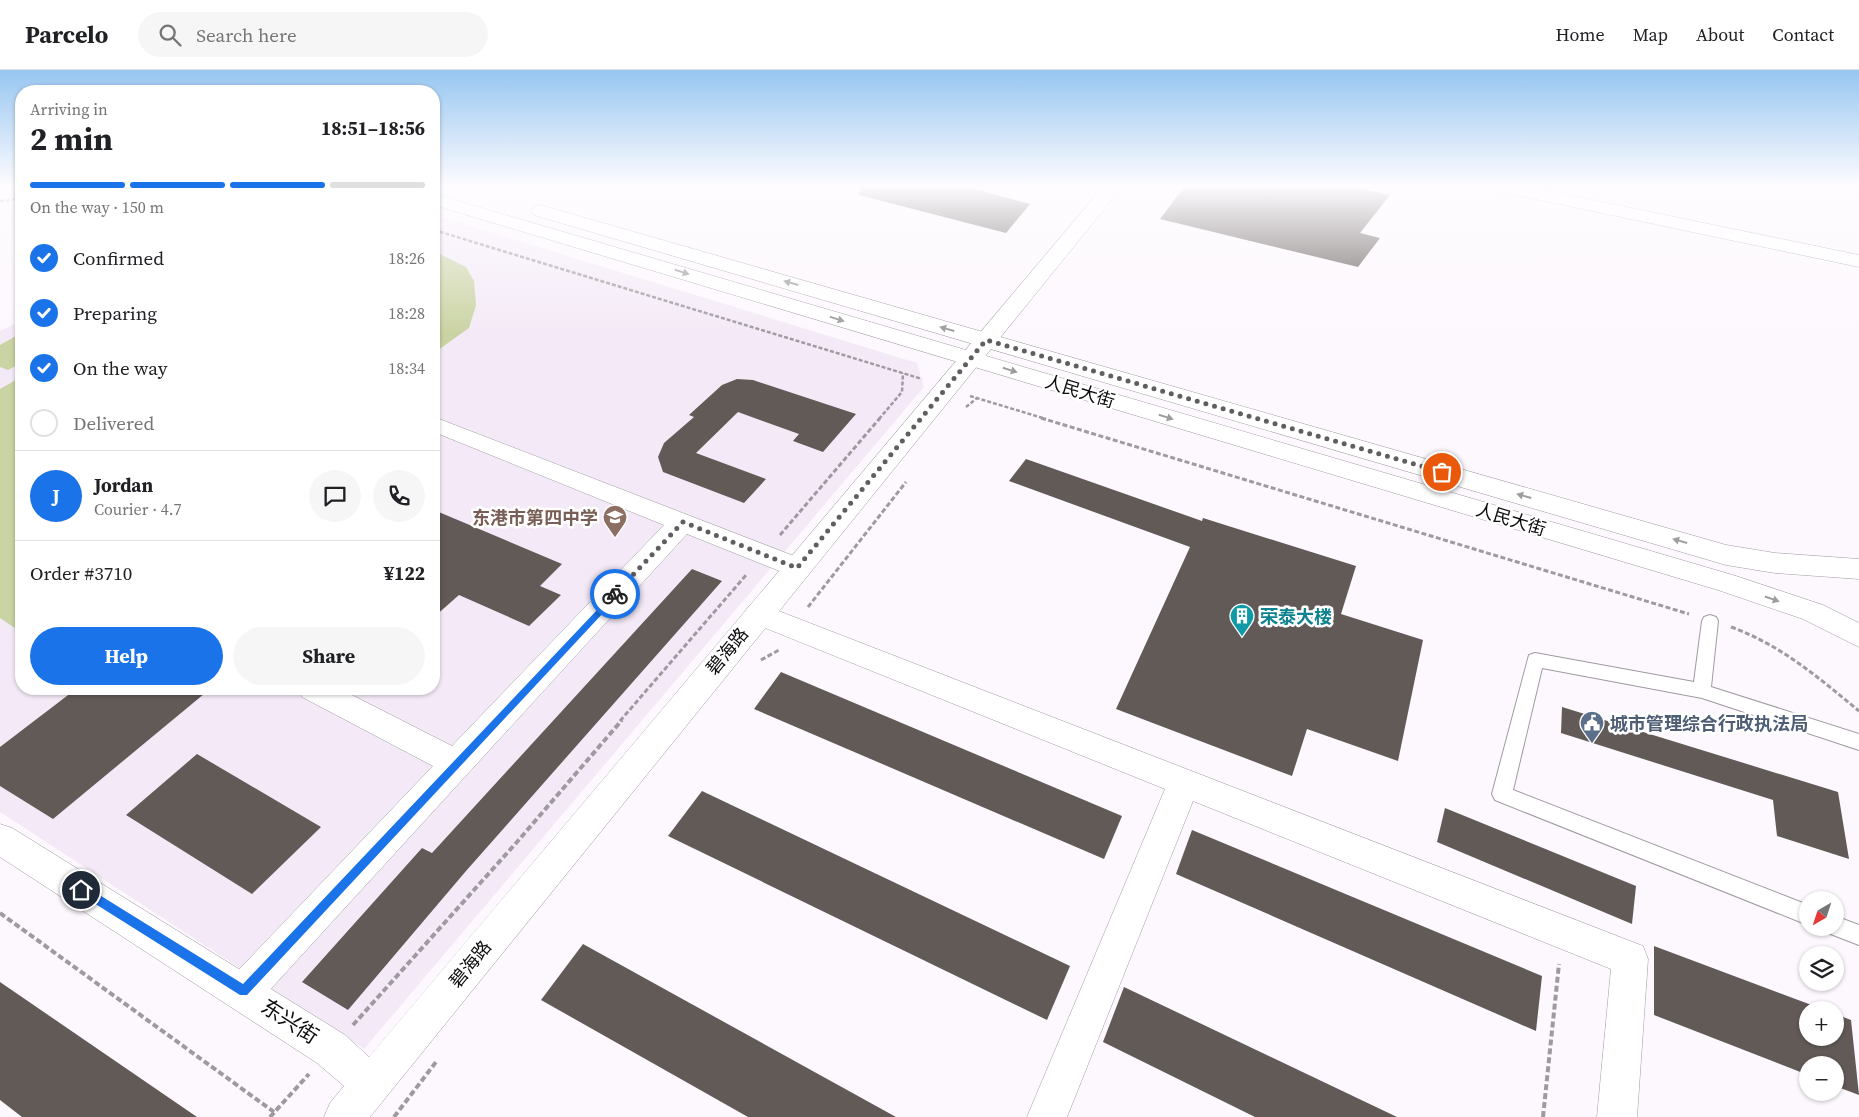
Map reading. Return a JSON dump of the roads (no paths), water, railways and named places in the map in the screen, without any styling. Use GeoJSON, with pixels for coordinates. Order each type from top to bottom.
{"type":"FeatureCollection","features":[{"type":"Feature","properties":{"kind":"street","name":"人民大街"},"geometry":{"type":"LineString","coordinates":[[570,236],[1726,555],[1775,563],[1859,569]]}},
{"type":"Feature","properties":{"kind":"street","name":"人民大街"},"geometry":{"type":"LineString","coordinates":[[616,236],[1726,583],[1813,612],[1859,636]]}},
{"type":"Feature","properties":{"kind":"street","name":"碧海路"},"geometry":{"type":"LineString","coordinates":[[344,1117],[797,568],[954,399],[978,349],[1072,236]]}},
{"type":"Feature","properties":{"kind":"street"},"geometry":{"type":"LineString","coordinates":[[1738,236],[1859,261]]}},
{"type":"Feature","properties":{"kind":"street"},"geometry":{"type":"LineString","coordinates":[[440,426],[797,568]]}},
{"type":"Feature","properties":{"kind":"street"},"geometry":{"type":"LineString","coordinates":[[244,991],[683,522]]}},
{"type":"Feature","properties":{"kind":"street"},"geometry":{"type":"LineString","coordinates":[[758,614],[1630,959],[1617,1117]]}},
{"type":"Feature","properties":{"kind":"street"},"geometry":{"type":"LineString","coordinates":[[325,695],[456,763]]}},
{"type":"Feature","properties":{"kind":"street"},"geometry":{"type":"LineString","coordinates":[[1047,1117],[1184,782]]}},
{"type":"Feature","properties":{"kind":"street","name":"东兴街"},"geometry":{"type":"LineString","coordinates":[[0,839],[244,991],[331,1048],[370,1084]]}},
{"type":"Feature","properties":{"kind":"lane"},"geometry":{"type":"LineString","coordinates":[[1702,690],[1710,621]]}},
{"type":"Feature","properties":{"kind":"lane"},"geometry":{"type":"LineString","coordinates":[[1799,911],[1502,794],[1535,660],[1702,690],[1859,742]]}},
{"type":"Feature","properties":{"kind":"lane"},"geometry":{"type":"LineString","coordinates":[[1844,929],[1859,935]]}},
{"type":"Feature","properties":{"kind":"place","name":"东港市第四中学"},"geometry":{"type":"Point","coordinates":[615,538]}},
{"type":"Feature","properties":{"kind":"place","name":"荣泰大楼"},"geometry":{"type":"Point","coordinates":[1242,637]}},
{"type":"Feature","properties":{"kind":"place","name":"城市管理综合行政执法局"},"geometry":{"type":"Point","coordinates":[1592,744]}}]}
